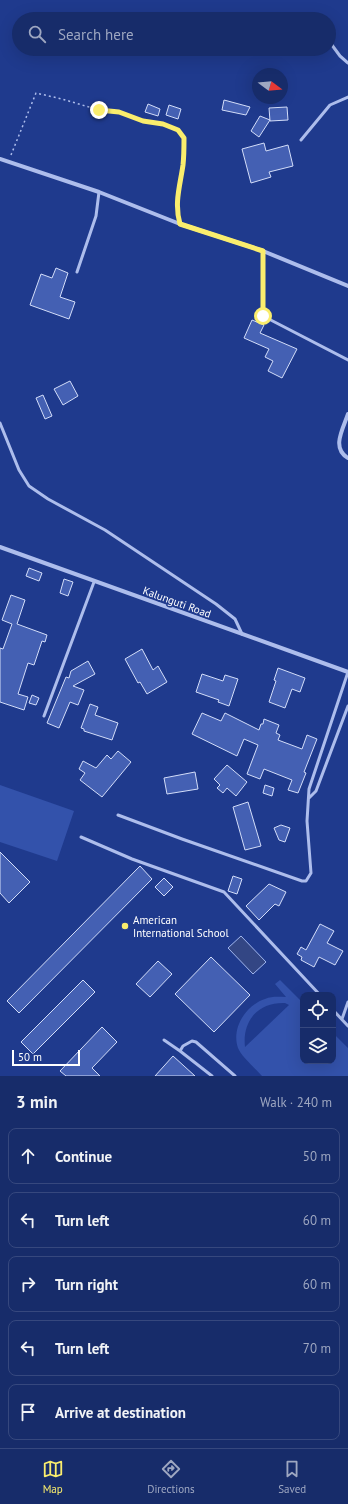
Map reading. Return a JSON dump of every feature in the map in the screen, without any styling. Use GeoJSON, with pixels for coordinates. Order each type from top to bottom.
{"type":"FeatureCollection","features":[{"type":"Feature","properties":{"kind":"street"},"geometry":{"type":"LineString","coordinates":[[0,159],[99,192],[180,224],[263,251],[348,286]]}},
{"type":"Feature","properties":{"kind":"street"},"geometry":{"type":"LineString","coordinates":[[348,414],[338,444],[340,451],[348,458]]}},
{"type":"Feature","properties":{"kind":"street","name":"Kalunguti Road"},"geometry":{"type":"LineString","coordinates":[[0,547],[348,672]]}},
{"type":"Feature","properties":{"kind":"lane"},"geometry":{"type":"LineString","coordinates":[[336,51],[348,63]]}},
{"type":"Feature","properties":{"kind":"lane"},"geometry":{"type":"LineString","coordinates":[[301,140],[330,105],[348,97]]}},
{"type":"Feature","properties":{"kind":"lane"},"geometry":{"type":"LineString","coordinates":[[77,272],[96,216],[99,192]]}},
{"type":"Feature","properties":{"kind":"lane"},"geometry":{"type":"LineString","coordinates":[[263,251],[263,316],[348,360]]}},
{"type":"Feature","properties":{"kind":"lane"},"geometry":{"type":"LineString","coordinates":[[0,423],[18,470],[29,486],[48,499],[105,530],[216,604],[235,620],[243,635]]}},
{"type":"Feature","properties":{"kind":"lane"},"geometry":{"type":"LineString","coordinates":[[44,716],[94,582]]}},
{"type":"Feature","properties":{"kind":"lane"},"geometry":{"type":"LineString","coordinates":[[118,815],[182,839],[302,881],[306,881],[311,873],[307,821],[309,789],[348,672]]}},
{"type":"Feature","properties":{"kind":"lane"},"geometry":{"type":"LineString","coordinates":[[309,798],[316,791],[348,706]]}},
{"type":"Feature","properties":{"kind":"lane"},"geometry":{"type":"LineString","coordinates":[[81,837],[132,859],[224,892],[317,992]]}},
{"type":"Feature","properties":{"kind":"lane"},"geometry":{"type":"LineString","coordinates":[[342,1019],[348,1002]]}},
{"type":"Feature","properties":{"kind":"lane"},"geometry":{"type":"LineString","coordinates":[[336,1013],[348,1026]]}},
{"type":"Feature","properties":{"kind":"lane"},"geometry":{"type":"LineString","coordinates":[[164,1040],[212,1076]]}},
{"type":"Feature","properties":{"kind":"lane"},"geometry":{"type":"LineString","coordinates":[[180,1051],[187,1043],[192,1041],[196,1042],[235,1076]]}},
{"type":"Feature","properties":{"kind":"lane"},"geometry":{"type":"LineString","coordinates":[[205,1076],[208,1073]]}},
{"type":"Feature","properties":{"kind":"path"},"geometry":{"type":"LineString","coordinates":[[9,162],[36,93],[99,110],[119,112],[143,121],[163,124],[178,130],[184,138],[183,164],[177,196],[176,212],[180,224]]}},
{"type":"Feature","properties":{"kind":"shaded area"},"geometry":{"type":"Polygon","coordinates":[[[0,785],[74,811],[57,861],[0,842],[0,785]]]}},
{"type":"Feature","properties":{"kind":"shaded area"},"geometry":{"type":"Polygon","coordinates":[[[241,936],[266,962],[253,974],[228,948],[241,936]]]}},
{"type":"Feature","properties":{"kind":"shaded area"},"geometry":{"type":"Polygon","coordinates":[[[280,980],[300,1000],[300,1064],[336,1064],[336,1036],[348,1048],[348,1076],[262,1076],[242,1055],[236,1040],[238,1025],[246,1012],[258,1002],[270,997],[286,997],[275,984],[280,980]],[[285,1003],[267,1006],[254,1015],[249,1021],[246,1029],[245,1047],[289,1005],[285,1003]]]}},
{"type":"Feature","properties":{"kind":"building"},"geometry":{"type":"Polygon","coordinates":[[[224,100],[250,107],[246,115],[222,110],[224,100]]]}},
{"type":"Feature","properties":{"kind":"building"},"geometry":{"type":"Polygon","coordinates":[[[148,104],[160,109],[158,116],[145,112],[148,104]]]}},
{"type":"Feature","properties":{"kind":"building"},"geometry":{"type":"Polygon","coordinates":[[[169,105],[181,109],[178,119],[166,115],[169,105]]]}},
{"type":"Feature","properties":{"kind":"building"},"geometry":{"type":"Polygon","coordinates":[[[287,107],[288,120],[270,121],[269,108],[287,107]]]}},
{"type":"Feature","properties":{"kind":"building"},"geometry":{"type":"Polygon","coordinates":[[[260,116],[270,120],[259,137],[251,131],[260,116]]]}},
{"type":"Feature","properties":{"kind":"building"},"geometry":{"type":"Polygon","coordinates":[[[264,143],[266,151],[288,145],[293,166],[269,172],[271,177],[251,183],[242,149],[264,143]]]}},
{"type":"Feature","properties":{"kind":"building"},"geometry":{"type":"Polygon","coordinates":[[[56,268],[68,273],[60,297],[75,302],[69,319],[30,305],[41,274],[52,278],[56,268]]]}},
{"type":"Feature","properties":{"kind":"building"},"geometry":{"type":"Polygon","coordinates":[[[252,320],[264,325],[260,333],[297,349],[282,378],[268,371],[273,361],[265,357],[269,349],[244,338],[252,320]]]}},
{"type":"Feature","properties":{"kind":"building"},"geometry":{"type":"Polygon","coordinates":[[[70,381],[78,396],[63,405],[54,389],[70,381]]]}},
{"type":"Feature","properties":{"kind":"building"},"geometry":{"type":"Polygon","coordinates":[[[43,395],[52,416],[45,419],[36,398],[43,395]]]}},
{"type":"Feature","properties":{"kind":"building"},"geometry":{"type":"Polygon","coordinates":[[[29,568],[42,573],[39,581],[26,576],[29,568]]]}},
{"type":"Feature","properties":{"kind":"building"},"geometry":{"type":"Polygon","coordinates":[[[64,579],[73,582],[68,596],[60,593],[64,579]]]}},
{"type":"Feature","properties":{"kind":"building"},"geometry":{"type":"Polygon","coordinates":[[[11,595],[25,600],[17,624],[47,635],[45,642],[42,641],[34,665],[28,663],[18,694],[28,697],[24,710],[0,702],[0,648],[3,649],[12,624],[2,620],[11,595]]]}},
{"type":"Feature","properties":{"kind":"building"},"geometry":{"type":"Polygon","coordinates":[[[142,649],[153,670],[158,666],[167,682],[147,694],[140,682],[138,683],[125,659],[142,649]]]}},
{"type":"Feature","properties":{"kind":"building"},"geometry":{"type":"Polygon","coordinates":[[[88,661],[95,674],[73,686],[84,690],[78,705],[70,702],[59,728],[47,723],[66,677],[69,678],[71,671],[88,661]]]}},
{"type":"Feature","properties":{"kind":"building"},"geometry":{"type":"Polygon","coordinates":[[[278,668],[305,678],[300,692],[292,689],[285,708],[269,702],[276,681],[274,680],[278,668]]]}},
{"type":"Feature","properties":{"kind":"building"},"geometry":{"type":"Polygon","coordinates":[[[202,674],[223,681],[225,675],[238,679],[229,706],[218,702],[219,700],[196,692],[202,674]]]}},
{"type":"Feature","properties":{"kind":"building"},"geometry":{"type":"Polygon","coordinates":[[[32,695],[39,698],[36,705],[29,703],[32,695]]]}},
{"type":"Feature","properties":{"kind":"building"},"geometry":{"type":"Polygon","coordinates":[[[90,704],[98,707],[95,715],[118,723],[112,740],[84,731],[84,729],[81,728],[90,704]]]}},
{"type":"Feature","properties":{"kind":"building"},"geometry":{"type":"Polygon","coordinates":[[[202,713],[221,721],[225,713],[259,730],[264,719],[279,725],[276,733],[280,735],[278,740],[302,749],[307,735],[317,739],[304,772],[306,773],[298,793],[288,790],[292,780],[264,769],[260,779],[247,774],[258,745],[244,739],[237,756],[192,734],[202,713]]]}},
{"type":"Feature","properties":{"kind":"building"},"geometry":{"type":"Polygon","coordinates":[[[118,751],[131,762],[102,797],[80,780],[85,773],[79,769],[83,761],[96,768],[107,755],[111,759],[118,751]]]}},
{"type":"Feature","properties":{"kind":"building"},"geometry":{"type":"Polygon","coordinates":[[[227,765],[247,782],[236,796],[227,788],[223,793],[217,788],[220,785],[214,779],[227,765]]]}},
{"type":"Feature","properties":{"kind":"building"},"geometry":{"type":"Polygon","coordinates":[[[195,772],[198,789],[167,794],[164,778],[195,772]]]}},
{"type":"Feature","properties":{"kind":"building"},"geometry":{"type":"Polygon","coordinates":[[[265,785],[274,788],[272,796],[263,793],[265,785]]]}},
{"type":"Feature","properties":{"kind":"building"},"geometry":{"type":"Polygon","coordinates":[[[248,802],[261,846],[245,850],[233,807],[248,802]]]}},
{"type":"Feature","properties":{"kind":"building"},"geometry":{"type":"Polygon","coordinates":[[[281,825],[290,828],[285,842],[279,840],[274,828],[281,825]]]}},
{"type":"Feature","properties":{"kind":"building"},"geometry":{"type":"Polygon","coordinates":[[[0,852],[30,882],[9,903],[0,893],[0,852]]]}},
{"type":"Feature","properties":{"kind":"building"},"geometry":{"type":"Polygon","coordinates":[[[140,866],[152,879],[19,1013],[7,1001],[140,866]]]}},
{"type":"Feature","properties":{"kind":"building"},"geometry":{"type":"Polygon","coordinates":[[[233,876],[242,879],[237,894],[228,891],[233,876]]]}},
{"type":"Feature","properties":{"kind":"building"},"geometry":{"type":"Polygon","coordinates":[[[164,878],[173,887],[164,896],[155,887],[164,878]]]}},
{"type":"Feature","properties":{"kind":"building"},"geometry":{"type":"Polygon","coordinates":[[[269,884],[286,892],[279,906],[275,904],[259,920],[246,906],[269,884]]]}},
{"type":"Feature","properties":{"kind":"building"},"geometry":{"type":"Polygon","coordinates":[[[320,924],[334,931],[327,943],[343,951],[335,965],[319,957],[314,967],[301,960],[302,957],[297,954],[301,947],[306,950],[320,924]]]}},
{"type":"Feature","properties":{"kind":"building"},"geometry":{"type":"Polygon","coordinates":[[[211,957],[250,995],[214,1032],[175,994],[211,957]]]}},
{"type":"Feature","properties":{"kind":"building"},"geometry":{"type":"Polygon","coordinates":[[[158,961],[172,974],[150,997],[136,984],[158,961]]]}},
{"type":"Feature","properties":{"kind":"building"},"geometry":{"type":"Polygon","coordinates":[[[83,980],[95,992],[33,1054],[21,1042],[83,980]]]}},
{"type":"Feature","properties":{"kind":"building"},"geometry":{"type":"Polygon","coordinates":[[[102,1027],[117,1042],[92,1068],[100,1076],[66,1076],[60,1071],[102,1027]]]}},
{"type":"Feature","properties":{"kind":"building"},"geometry":{"type":"Polygon","coordinates":[[[173,1056],[195,1076],[155,1076],[173,1056]]]}},
{"type":"Feature","properties":{"kind":"place","name":"American International School"},"geometry":{"type":"Point","coordinates":[125,926]}},
{"type":"Feature","properties":{"kind":"route"},"geometry":{"type":"LineString","coordinates":[[99,110],[119,112],[143,121],[163,124],[178,130],[184,138],[183,164],[177,196],[176,212],[180,224],[227,238],[263,251],[263,316]]}}]}
